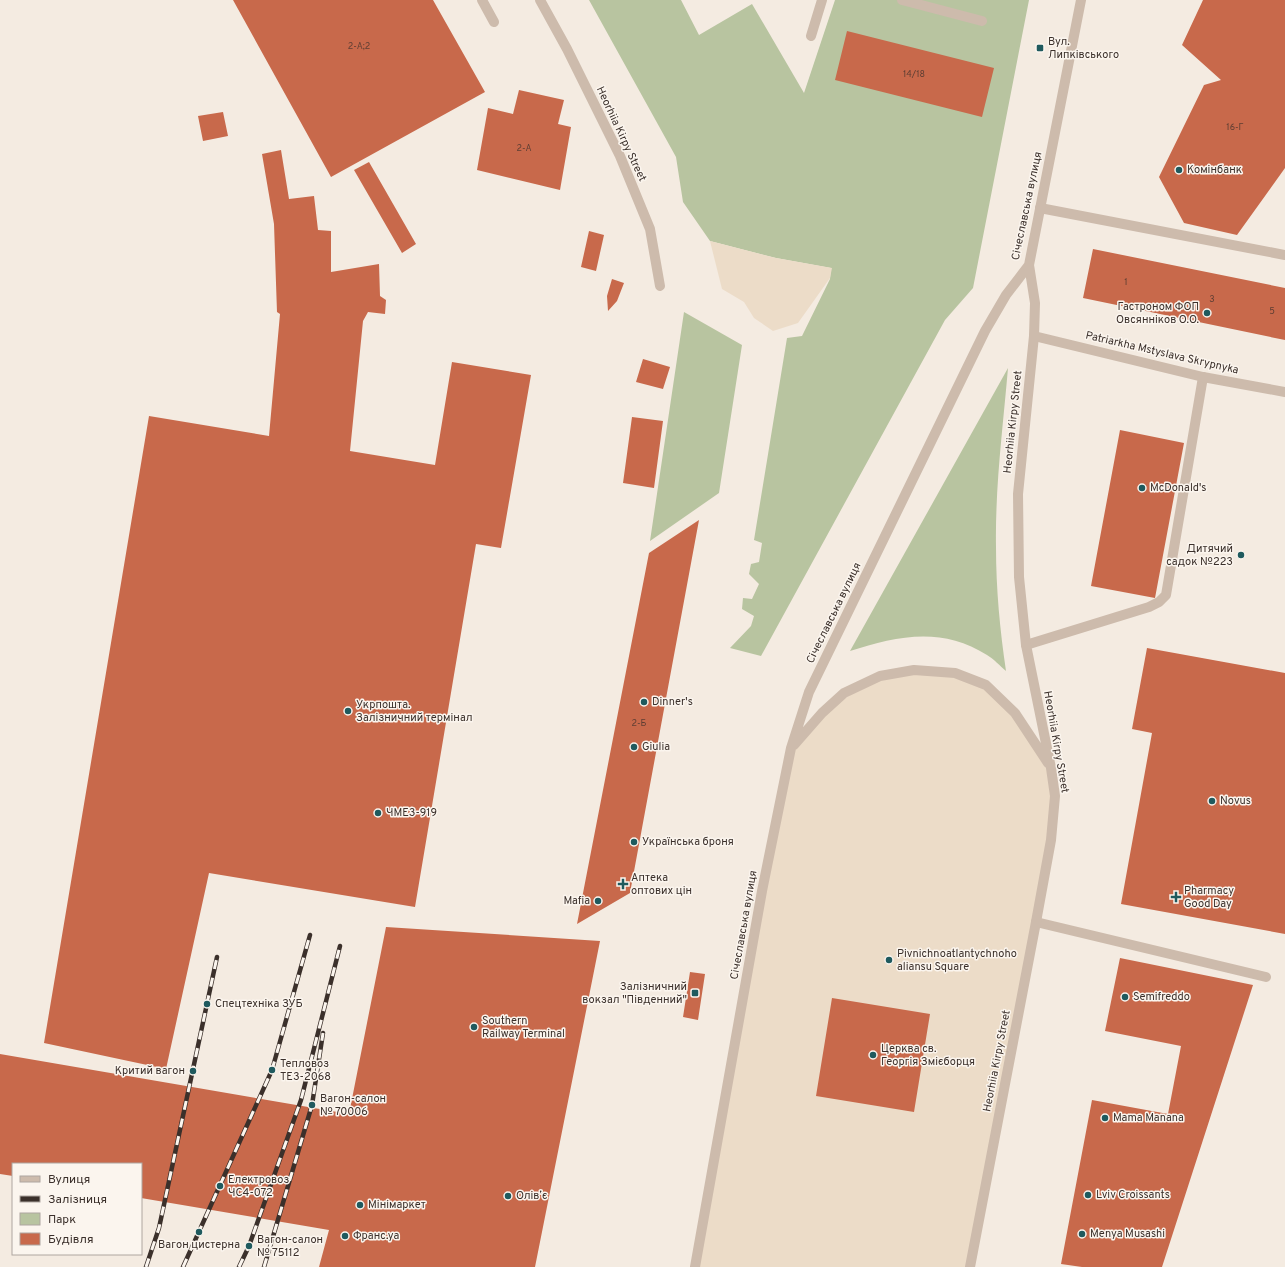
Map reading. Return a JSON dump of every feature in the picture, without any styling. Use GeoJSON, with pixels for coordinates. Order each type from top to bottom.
{"type":"FeatureCollection","features":[{"type":"Feature","properties":{"kind":"street"},"geometry":{"type":"LineString","coordinates":[[482,0],[494,22]]}},
{"type":"Feature","properties":{"kind":"street","name":"Heorhiia Kirpy Street"},"geometry":{"type":"LineString","coordinates":[[540,0],[567,49],[620,156],[650,229],[660,286]]}},
{"type":"Feature","properties":{"kind":"street"},"geometry":{"type":"LineString","coordinates":[[811,36],[822,0]]}},
{"type":"Feature","properties":{"kind":"street"},"geometry":{"type":"LineString","coordinates":[[902,0],[982,21]]}},
{"type":"Feature","properties":{"kind":"street","name":"Січеславська вулиця"},"geometry":{"type":"LineString","coordinates":[[695,1267],[762,891],[791,748],[809,692],[830,646],[890,528],[985,331],[1006,295],[1029,264],[1081,0]]}},
{"type":"Feature","properties":{"kind":"street"},"geometry":{"type":"LineString","coordinates":[[1040,208],[1285,255]]}},
{"type":"Feature","properties":{"kind":"street","name":"Heorhiia Kirpy Street"},"geometry":{"type":"LineString","coordinates":[[970,1267],[1051,840],[1055,796],[1051,768],[1026,645],[1019,577],[1018,494],[1034,336],[1035,303],[1029,264]]}},
{"type":"Feature","properties":{"kind":"street","name":"Patriarkha Mstyslava Skrypnyka"},"geometry":{"type":"LineString","coordinates":[[1034,336],[1203,377],[1285,392]]}},
{"type":"Feature","properties":{"kind":"street"},"geometry":{"type":"LineString","coordinates":[[1026,645],[1149,607],[1159,602],[1166,595],[1203,377]]}},
{"type":"Feature","properties":{"kind":"street"},"geometry":{"type":"LineString","coordinates":[[791,748],[822,713],[844,693],[873,679],[880,676],[914,670],[955,673],[986,685],[1015,713],[1051,768]]}},
{"type":"Feature","properties":{"kind":"street"},"geometry":{"type":"LineString","coordinates":[[1036,922],[1266,977]]}},
{"type":"Feature","properties":{"kind":"green space"},"geometry":{"type":"Polygon","coordinates":[[[589,0],[681,0],[699,35],[752,4],[804,93],[835,0],[1029,0],[973,288],[945,320],[761,656],[730,648],[751,626],[754,616],[742,609],[743,598],[752,599],[759,584],[749,574],[751,564],[759,562],[762,543],[754,540],[787,338],[802,336],[830,279],[831,268],[776,258],[710,241],[683,202],[676,157],[589,0]]]}},
{"type":"Feature","properties":{"kind":"green space"},"geometry":{"type":"Polygon","coordinates":[[[684,312],[742,345],[719,493],[650,541],[684,312]]]}},
{"type":"Feature","properties":{"kind":"green space"},"geometry":{"type":"Polygon","coordinates":[[[1008,368],[996,525],[996,563],[1000,625],[1006,671],[990,657],[970,646],[953,640],[936,637],[919,636],[902,638],[884,641],[850,651],[1008,368]]]}},
{"type":"Feature","properties":{"kind":"shaded area"},"geometry":{"type":"Polygon","coordinates":[[[710,241],[776,258],[832,268],[830,278],[798,323],[773,331],[754,318],[744,302],[722,289],[710,241]]]}},
{"type":"Feature","properties":{"kind":"shaded area","name":"Pivnichnoatlantychnoho aliansu Square"},"geometry":{"type":"Polygon","coordinates":[[[955,673],[986,685],[1015,713],[1051,768],[1055,796],[970,1267],[695,1267],[791,748],[822,713],[880,676],[955,673]]]}},
{"type":"Feature","properties":{"kind":"building"},"geometry":{"type":"Polygon","coordinates":[[[233,0],[433,0],[485,92],[331,177],[233,0]]]}},
{"type":"Feature","properties":{"kind":"building"},"geometry":{"type":"Polygon","coordinates":[[[1203,0],[1285,0],[1285,168],[1237,235],[1184,223],[1159,177],[1204,85],[1221,80],[1182,45],[1203,0]]]}},
{"type":"Feature","properties":{"kind":"building"},"geometry":{"type":"Polygon","coordinates":[[[847,31],[994,68],[982,117],[835,80],[847,31]]]}},
{"type":"Feature","properties":{"kind":"building"},"geometry":{"type":"Polygon","coordinates":[[[519,90],[564,100],[558,124],[571,127],[560,190],[477,170],[488,108],[513,114],[519,90]]]}},
{"type":"Feature","properties":{"kind":"building"},"geometry":{"type":"Polygon","coordinates":[[[223,112],[228,136],[203,141],[198,116],[223,112]]]}},
{"type":"Feature","properties":{"kind":"building"},"geometry":{"type":"Polygon","coordinates":[[[281,150],[289,199],[314,196],[318,230],[331,231],[331,272],[379,264],[380,296],[386,300],[385,314],[368,312],[363,321],[350,451],[435,465],[452,362],[531,375],[501,548],[476,544],[415,907],[209,873],[166,1069],[44,1043],[149,416],[269,436],[280,314],[277,312],[274,224],[262,154],[281,150]]]}},
{"type":"Feature","properties":{"kind":"building"},"geometry":{"type":"Polygon","coordinates":[[[369,162],[416,244],[402,253],[354,170],[369,162]]]}},
{"type":"Feature","properties":{"kind":"building"},"geometry":{"type":"Polygon","coordinates":[[[589,231],[604,235],[596,271],[581,267],[589,231]]]}},
{"type":"Feature","properties":{"kind":"building"},"geometry":{"type":"Polygon","coordinates":[[[1093,249],[1285,288],[1285,340],[1083,298],[1093,249]]]}},
{"type":"Feature","properties":{"kind":"building"},"geometry":{"type":"Polygon","coordinates":[[[612,279],[624,283],[617,301],[608,311],[607,296],[612,279]]]}},
{"type":"Feature","properties":{"kind":"building"},"geometry":{"type":"Polygon","coordinates":[[[643,359],[670,367],[663,389],[636,382],[643,359]]]}},
{"type":"Feature","properties":{"kind":"building"},"geometry":{"type":"Polygon","coordinates":[[[632,417],[663,421],[654,488],[623,483],[632,417]]]}},
{"type":"Feature","properties":{"kind":"building","name":"McDonald's"},"geometry":{"type":"Polygon","coordinates":[[[1120,430],[1184,443],[1155,598],[1091,586],[1120,430]]]}},
{"type":"Feature","properties":{"kind":"building"},"geometry":{"type":"Polygon","coordinates":[[[699,520],[630,893],[577,924],[649,553],[699,520]]]}},
{"type":"Feature","properties":{"kind":"building","name":"Novus"},"geometry":{"type":"Polygon","coordinates":[[[1147,648],[1285,673],[1285,934],[1121,904],[1152,733],[1132,729],[1147,648]]]}},
{"type":"Feature","properties":{"kind":"building","name":"Southern Railway Terminal"},"geometry":{"type":"Polygon","coordinates":[[[386,927],[600,941],[535,1267],[319,1267],[329,1230],[142,1198],[142,1163],[12,1163],[12,1176],[0,1174],[0,1054],[349,1114],[386,927]]]}},
{"type":"Feature","properties":{"kind":"building"},"geometry":{"type":"Polygon","coordinates":[[[1120,958],[1253,985],[1162,1267],[1082,1267],[1061,1264],[1092,1100],[1168,1114],[1181,1046],[1105,1031],[1120,958]]]}},
{"type":"Feature","properties":{"kind":"building"},"geometry":{"type":"Polygon","coordinates":[[[690,972],[705,974],[698,1020],[683,1017],[690,972]]]}},
{"type":"Feature","properties":{"kind":"building","name":"Церква св. Георгія Змієборця"},"geometry":{"type":"Polygon","coordinates":[[[832,998],[930,1014],[914,1112],[816,1096],[832,998]]]}},
{"type":"Feature","properties":{"kind":"railway"},"geometry":{"type":"LineString","coordinates":[[183,1267],[272,1070],[310,935]]}},
{"type":"Feature","properties":{"kind":"railway"},"geometry":{"type":"LineString","coordinates":[[239,1267],[249,1246],[301,1100],[340,946]]}},
{"type":"Feature","properties":{"kind":"railway"},"geometry":{"type":"LineString","coordinates":[[146,1267],[159,1228],[217,957]]}},
{"type":"Feature","properties":{"kind":"railway"},"geometry":{"type":"LineString","coordinates":[[264,1267],[312,1105],[323,1033]]}},
{"type":"Feature","properties":{"kind":"place","name":"Вул. Липківського"},"geometry":{"type":"Point","coordinates":[1040,48]}},
{"type":"Feature","properties":{"kind":"place","name":"Комінбанк"},"geometry":{"type":"Point","coordinates":[1179,170]}},
{"type":"Feature","properties":{"kind":"place","name":"Гастроном ФОП Овсянніков О.О."},"geometry":{"type":"Point","coordinates":[1207,313]}},
{"type":"Feature","properties":{"kind":"place","name":"McDonald's"},"geometry":{"type":"Point","coordinates":[1142,488]}},
{"type":"Feature","properties":{"kind":"place","name":"Дитячий садок №223"},"geometry":{"type":"Point","coordinates":[1241,555]}},
{"type":"Feature","properties":{"kind":"place","name":"Dinner's"},"geometry":{"type":"Point","coordinates":[644,702]}},
{"type":"Feature","properties":{"kind":"place","name":"Укрпошта. Залізничний термінал"},"geometry":{"type":"Point","coordinates":[348,711]}},
{"type":"Feature","properties":{"kind":"place","name":"Giulia"},"geometry":{"type":"Point","coordinates":[634,747]}},
{"type":"Feature","properties":{"kind":"place","name":"Novus"},"geometry":{"type":"Point","coordinates":[1212,801]}},
{"type":"Feature","properties":{"kind":"place","name":"ЧМЕ3-919"},"geometry":{"type":"Point","coordinates":[378,813]}},
{"type":"Feature","properties":{"kind":"place","name":"Українська броня"},"geometry":{"type":"Point","coordinates":[634,842]}},
{"type":"Feature","properties":{"kind":"place","name":"Аптека оптових цін"},"geometry":{"type":"Point","coordinates":[623,884]}},
{"type":"Feature","properties":{"kind":"place","name":"Pharmacy Good Day"},"geometry":{"type":"Point","coordinates":[1176,897]}},
{"type":"Feature","properties":{"kind":"place","name":"Mafia"},"geometry":{"type":"Point","coordinates":[598,901]}},
{"type":"Feature","properties":{"kind":"place","name":"Pivnichnoatlantychnoho aliansu Square"},"geometry":{"type":"Point","coordinates":[889,960]}},
{"type":"Feature","properties":{"kind":"place","name":"Залізничний вокзал \"Південний\""},"geometry":{"type":"Point","coordinates":[695,993]}},
{"type":"Feature","properties":{"kind":"place","name":"Semifreddo"},"geometry":{"type":"Point","coordinates":[1125,997]}},
{"type":"Feature","properties":{"kind":"place","name":"Спецтехніка ЗУБ"},"geometry":{"type":"Point","coordinates":[207,1004]}},
{"type":"Feature","properties":{"kind":"place","name":"Southern Railway Terminal"},"geometry":{"type":"Point","coordinates":[474,1027]}},
{"type":"Feature","properties":{"kind":"place","name":"Церква св. Георгія Змієборця"},"geometry":{"type":"Point","coordinates":[873,1055]}},
{"type":"Feature","properties":{"kind":"place","name":"Тепловоз ТЕ3-2068"},"geometry":{"type":"Point","coordinates":[272,1070]}},
{"type":"Feature","properties":{"kind":"place","name":"Критий вагон"},"geometry":{"type":"Point","coordinates":[193,1071]}},
{"type":"Feature","properties":{"kind":"place","name":"Вагон-салон № 70006"},"geometry":{"type":"Point","coordinates":[312,1105]}},
{"type":"Feature","properties":{"kind":"place","name":"Mama Manana"},"geometry":{"type":"Point","coordinates":[1105,1118]}},
{"type":"Feature","properties":{"kind":"place","name":"Електровоз ЧС4-072"},"geometry":{"type":"Point","coordinates":[220,1186]}},
{"type":"Feature","properties":{"kind":"place","name":"Lviv Croissants"},"geometry":{"type":"Point","coordinates":[1088,1195]}},
{"type":"Feature","properties":{"kind":"place","name":"Олівʼє"},"geometry":{"type":"Point","coordinates":[508,1196]}},
{"type":"Feature","properties":{"kind":"place","name":"Мінімаркет"},"geometry":{"type":"Point","coordinates":[360,1205]}},
{"type":"Feature","properties":{"kind":"place","name":"Вагон цистерна"},"geometry":{"type":"Point","coordinates":[199,1232]}},
{"type":"Feature","properties":{"kind":"place","name":"Menya Musashi"},"geometry":{"type":"Point","coordinates":[1082,1234]}},
{"type":"Feature","properties":{"kind":"place","name":"Франс.уа"},"geometry":{"type":"Point","coordinates":[345,1236]}},
{"type":"Feature","properties":{"kind":"place","name":"Вагон-салон № 75112"},"geometry":{"type":"Point","coordinates":[249,1246]}}]}
